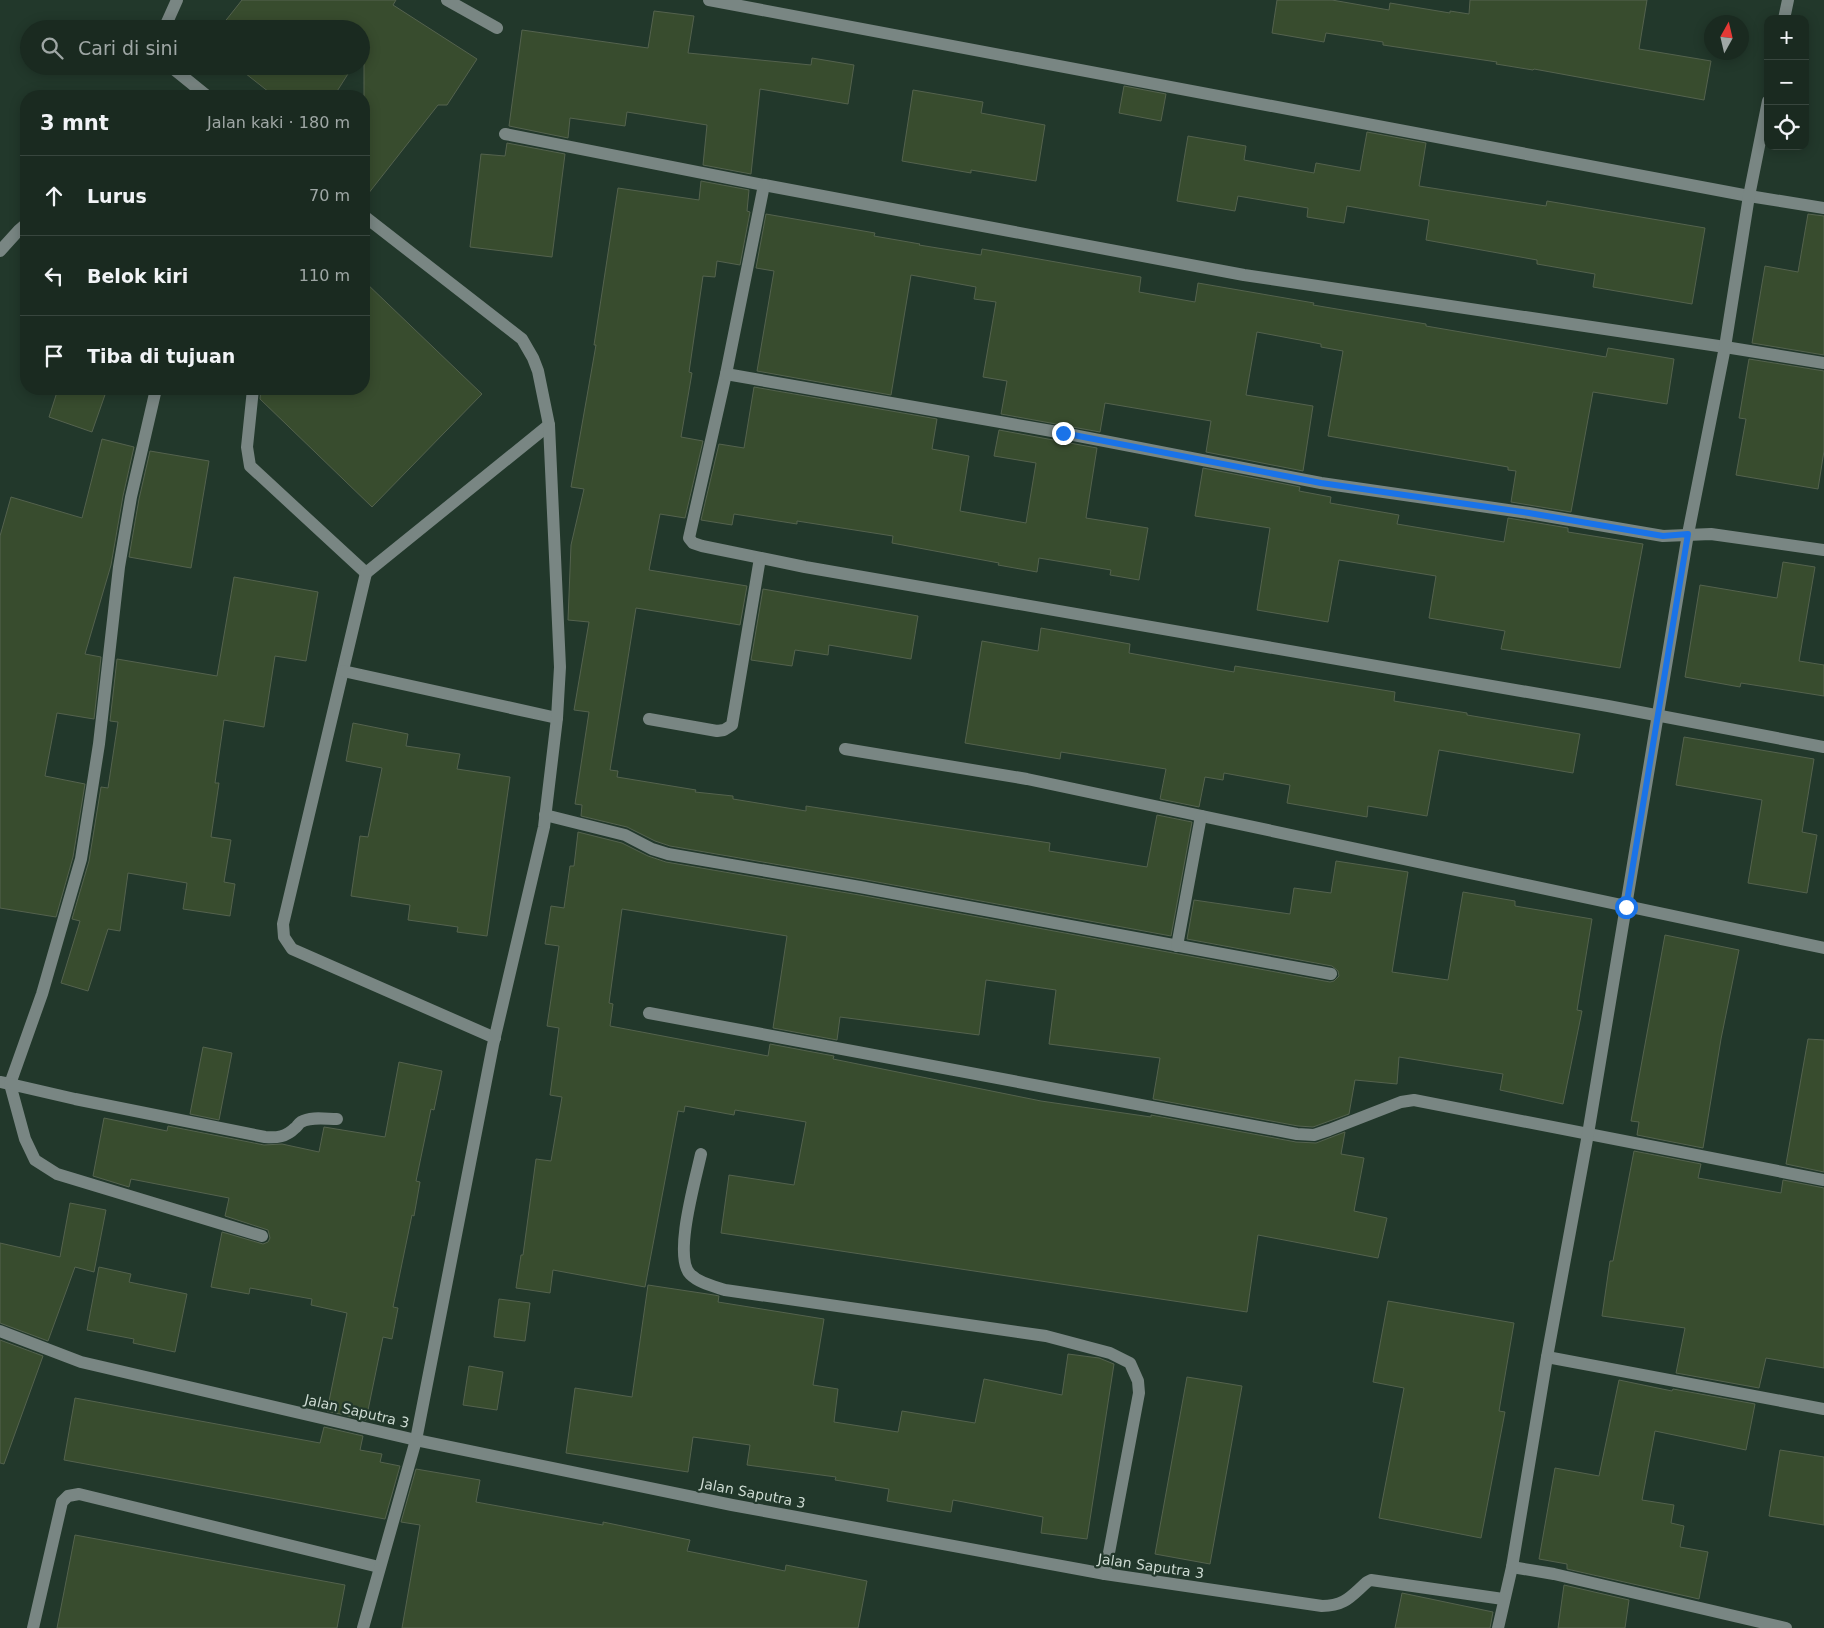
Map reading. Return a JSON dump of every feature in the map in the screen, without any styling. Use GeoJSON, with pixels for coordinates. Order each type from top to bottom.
{"type":"FeatureCollection","features":[{"type":"Feature","properties":{"kind":"street"},"geometry":{"type":"LineString","coordinates":[[168,20],[177,0]]}},
{"type":"Feature","properties":{"kind":"street"},"geometry":{"type":"LineString","coordinates":[[447,0],[497,28]]}},
{"type":"Feature","properties":{"kind":"street"},"geometry":{"type":"LineString","coordinates":[[709,0],[1749,196],[1824,208]]}},
{"type":"Feature","properties":{"kind":"street"},"geometry":{"type":"LineString","coordinates":[[1785,15],[1788,0]]}},
{"type":"Feature","properties":{"kind":"street"},"geometry":{"type":"LineString","coordinates":[[181,75],[200,90]]}},
{"type":"Feature","properties":{"kind":"street"},"geometry":{"type":"LineString","coordinates":[[1498,1628],[1503,1599],[1512,1566],[1547,1357],[1588,1134],[1688,534],[1725,347],[1749,196],[1767,105]]}},
{"type":"Feature","properties":{"kind":"street"},"geometry":{"type":"LineString","coordinates":[[505,134],[764,185],[1244,275],[1725,347],[1824,364]]}},
{"type":"Feature","properties":{"kind":"street"},"geometry":{"type":"LineString","coordinates":[[764,185],[726,374],[689,538],[693,542],[702,546],[805,567],[1658,715],[1824,747]]}},
{"type":"Feature","properties":{"kind":"street"},"geometry":{"type":"LineString","coordinates":[[363,1628],[416,1440],[495,1038],[544,826],[557,718],[560,667],[549,425],[538,372],[533,358],[522,340],[370,221]]}},
{"type":"Feature","properties":{"kind":"street"},"geometry":{"type":"LineString","coordinates":[[0,251],[20,229]]}},
{"type":"Feature","properties":{"kind":"street"},"geometry":{"type":"LineString","coordinates":[[726,374],[1063,433],[1321,483],[1529,513],[1663,536],[1710,534],[1824,550]]}},
{"type":"Feature","properties":{"kind":"street"},"geometry":{"type":"LineString","coordinates":[[155,395],[131,497],[119,567],[99,744],[81,859],[42,994],[5,1083],[25,1139],[35,1160],[57,1174],[262,1236]]}},
{"type":"Feature","properties":{"kind":"street"},"geometry":{"type":"LineString","coordinates":[[253,395],[247,447],[250,466],[366,572]]}},
{"type":"Feature","properties":{"kind":"street"},"geometry":{"type":"LineString","coordinates":[[495,1038],[292,949],[284,937],[283,924],[366,572],[549,425]]}},
{"type":"Feature","properties":{"kind":"street"},"geometry":{"type":"LineString","coordinates":[[649,719],[717,731],[724,730],[732,725],[760,558]]}},
{"type":"Feature","properties":{"kind":"street"},"geometry":{"type":"LineString","coordinates":[[343,671],[557,718]]}},
{"type":"Feature","properties":{"kind":"street"},"geometry":{"type":"LineString","coordinates":[[845,749],[1027,779],[1824,948]]}},
{"type":"Feature","properties":{"kind":"street"},"geometry":{"type":"LineString","coordinates":[[545,815],[625,835],[652,849],[668,854],[860,887],[1330,974]]}},
{"type":"Feature","properties":{"kind":"street"},"geometry":{"type":"LineString","coordinates":[[1177,946],[1201,816]]}},
{"type":"Feature","properties":{"kind":"street"},"geometry":{"type":"LineString","coordinates":[[649,1013],[1297,1134],[1314,1134],[1330,1130],[1400,1102],[1414,1100],[1824,1180]]}},
{"type":"Feature","properties":{"kind":"street"},"geometry":{"type":"LineString","coordinates":[[5,1083],[265,1137],[280,1138],[294,1130],[300,1122],[315,1118],[337,1119]]}},
{"type":"Feature","properties":{"kind":"street"},"geometry":{"type":"LineString","coordinates":[[701,1154],[683,1241],[683,1260],[689,1273],[703,1283],[725,1290],[1046,1336],[1110,1353],[1130,1363],[1138,1381],[1140,1393],[1104,1574]]}},
{"type":"Feature","properties":{"kind":"street","name":"Jalan Saputra 3"},"geometry":{"type":"LineString","coordinates":[[0,1331],[81,1362],[416,1440],[732,1505],[1104,1574],[1322,1606],[1343,1603],[1371,1580],[1503,1599]]}},
{"type":"Feature","properties":{"kind":"street"},"geometry":{"type":"LineString","coordinates":[[1547,1357],[1824,1409]]}},
{"type":"Feature","properties":{"kind":"street"},"geometry":{"type":"LineString","coordinates":[[33,1628],[62,1502],[68,1496],[79,1494],[379,1567]]}},
{"type":"Feature","properties":{"kind":"street"},"geometry":{"type":"LineString","coordinates":[[1512,1566],[1786,1628]]}},
{"type":"Feature","properties":{"kind":"building"},"geometry":{"type":"Polygon","coordinates":[[[242,0],[396,0],[393,5],[477,59],[447,105],[438,105],[370,191],[370,90],[364,90],[364,75],[370,75],[370,20],[226,20],[242,0]]]}},
{"type":"Feature","properties":{"kind":"building"},"geometry":{"type":"Polygon","coordinates":[[[1277,0],[1332,0],[1389,10],[1390,3],[1450,13],[1450,11],[1469,14],[1470,0],[1647,0],[1639,49],[1711,61],[1704,100],[1534,69],[1496,64],[1497,62],[1383,45],[1383,42],[1326,33],[1324,42],[1272,33],[1277,0]]]}},
{"type":"Feature","properties":{"kind":"building"},"geometry":{"type":"Polygon","coordinates":[[[654,11],[694,16],[688,53],[811,65],[812,58],[854,65],[848,104],[760,89],[751,174],[703,165],[707,125],[627,112],[625,126],[570,118],[568,138],[509,126],[522,30],[648,48],[654,11]]]}},
{"type":"Feature","properties":{"kind":"building"},"geometry":{"type":"Polygon","coordinates":[[[247,75],[347,75],[338,90],[266,90],[247,75]]]}},
{"type":"Feature","properties":{"kind":"building"},"geometry":{"type":"Polygon","coordinates":[[[1124,86],[1166,94],[1161,121],[1119,113],[1124,86]]]}},
{"type":"Feature","properties":{"kind":"building"},"geometry":{"type":"Polygon","coordinates":[[[913,90],[983,102],[981,113],[1045,125],[1036,181],[971,170],[971,173],[902,161],[913,90]]]}},
{"type":"Feature","properties":{"kind":"building"},"geometry":{"type":"Polygon","coordinates":[[[1367,132],[1426,143],[1419,186],[1546,206],[1547,201],[1705,228],[1692,304],[1593,287],[1595,274],[1537,264],[1537,260],[1426,240],[1429,220],[1347,206],[1344,223],[1307,217],[1308,208],[1238,196],[1235,211],[1177,201],[1188,136],[1246,146],[1244,160],[1314,173],[1316,163],[1360,171],[1367,132]]]}},
{"type":"Feature","properties":{"kind":"building"},"geometry":{"type":"Polygon","coordinates":[[[507,143],[565,154],[552,257],[470,247],[481,154],[505,156],[507,143]]]}},
{"type":"Feature","properties":{"kind":"building"},"geometry":{"type":"Polygon","coordinates":[[[701,181],[749,190],[747,211],[750,212],[740,265],[717,261],[715,277],[703,276],[689,372],[692,373],[681,437],[703,441],[685,518],[660,514],[649,570],[747,586],[740,625],[636,608],[610,770],[618,771],[617,777],[696,790],[695,792],[733,796],[733,799],[806,811],[806,806],[1050,843],[1049,851],[1147,867],[1157,815],[1192,822],[1171,936],[670,846],[627,827],[581,816],[582,805],[575,804],[589,712],[574,710],[589,622],[568,620],[571,545],[584,489],[571,487],[596,345],[594,345],[618,188],[699,200],[701,181]]]}},
{"type":"Feature","properties":{"kind":"building"},"geometry":{"type":"Polygon","coordinates":[[[766,214],[875,233],[874,236],[919,245],[981,255],[982,249],[1141,277],[1139,292],[1195,302],[1198,283],[1426,324],[1426,326],[1606,357],[1608,348],[1674,359],[1667,404],[1593,392],[1571,512],[1511,502],[1516,471],[1508,470],[1508,467],[1328,436],[1343,351],[1321,347],[1321,344],[1257,332],[1246,395],[1313,406],[1303,471],[1206,452],[1211,421],[1105,403],[1100,432],[1001,414],[1007,381],[983,377],[996,302],[974,299],[976,287],[911,275],[891,395],[757,371],[774,271],[756,268],[766,214]]]}},
{"type":"Feature","properties":{"kind":"building"},"geometry":{"type":"Polygon","coordinates":[[[1808,214],[1824,216],[1824,355],[1752,343],[1765,266],[1798,272],[1808,214]]]}},
{"type":"Feature","properties":{"kind":"building"},"geometry":{"type":"Polygon","coordinates":[[[370,287],[482,394],[372,507],[260,399],[260,395],[370,395],[370,287]]]}},
{"type":"Feature","properties":{"kind":"building"},"geometry":{"type":"Polygon","coordinates":[[[1749,359],[1824,371],[1824,451],[1818,489],[1736,475],[1746,419],[1739,418],[1749,359]]]}},
{"type":"Feature","properties":{"kind":"building"},"geometry":{"type":"Polygon","coordinates":[[[754,387],[937,419],[932,449],[969,456],[960,511],[1026,523],[1036,463],[994,456],[999,430],[1097,448],[1086,518],[1148,528],[1139,580],[1110,575],[1111,570],[1039,558],[1037,572],[892,543],[893,536],[797,521],[797,524],[734,514],[732,525],[701,520],[719,444],[744,448],[754,387]]]}},
{"type":"Feature","properties":{"kind":"building"},"geometry":{"type":"Polygon","coordinates":[[[56,395],[105,395],[92,432],[49,417],[56,395]]]}},
{"type":"Feature","properties":{"kind":"building"},"geometry":{"type":"Polygon","coordinates":[[[102,439],[134,447],[111,565],[85,654],[101,657],[94,719],[57,713],[45,776],[85,784],[73,857],[56,917],[0,908],[0,536],[11,497],[82,518],[102,439]]]}},
{"type":"Feature","properties":{"kind":"building"},"geometry":{"type":"Polygon","coordinates":[[[150,451],[209,461],[191,568],[129,557],[150,451]]]}},
{"type":"Feature","properties":{"kind":"building"},"geometry":{"type":"Polygon","coordinates":[[[1203,468],[1300,487],[1299,491],[1331,497],[1330,503],[1399,515],[1397,524],[1504,542],[1508,518],[1568,528],[1568,532],[1643,544],[1620,668],[1501,649],[1505,631],[1429,618],[1436,576],[1339,560],[1328,622],[1257,610],[1270,528],[1195,516],[1203,468]]]}},
{"type":"Feature","properties":{"kind":"building"},"geometry":{"type":"Polygon","coordinates":[[[1783,562],[1815,567],[1799,661],[1824,665],[1824,696],[1741,683],[1740,687],[1685,677],[1700,585],[1777,598],[1783,562]]]}},
{"type":"Feature","properties":{"kind":"building"},"geometry":{"type":"Polygon","coordinates":[[[234,577],[318,592],[306,661],[275,656],[264,727],[224,720],[215,783],[219,783],[211,837],[231,840],[224,882],[235,884],[230,916],[183,909],[187,883],[128,873],[120,931],[108,929],[88,991],[61,983],[80,921],[72,919],[89,861],[101,787],[108,788],[118,722],[110,721],[117,659],[217,676],[234,577]]]}},
{"type":"Feature","properties":{"kind":"building"},"geometry":{"type":"Polygon","coordinates":[[[763,589],[918,616],[911,659],[829,645],[828,655],[795,650],[792,666],[751,660],[763,589]]]}},
{"type":"Feature","properties":{"kind":"building"},"geometry":{"type":"Polygon","coordinates":[[[1041,628],[1130,644],[1129,653],[1234,672],[1235,666],[1395,692],[1394,701],[1580,734],[1573,773],[1439,750],[1427,816],[1368,806],[1367,817],[1287,803],[1290,785],[1224,773],[1223,780],[1205,777],[1199,807],[1160,799],[1166,769],[1061,752],[1060,759],[965,743],[982,641],[1038,651],[1041,628]]]}},
{"type":"Feature","properties":{"kind":"building"},"geometry":{"type":"Polygon","coordinates":[[[353,723],[408,734],[406,746],[460,754],[457,769],[510,777],[487,936],[457,932],[458,927],[408,920],[410,905],[351,896],[360,836],[368,837],[382,768],[346,761],[353,723]]]}},
{"type":"Feature","properties":{"kind":"building"},"geometry":{"type":"Polygon","coordinates":[[[1684,737],[1814,759],[1802,832],[1817,835],[1807,893],[1748,883],[1762,800],[1676,785],[1684,737]]]}},
{"type":"Feature","properties":{"kind":"building"},"geometry":{"type":"Polygon","coordinates":[[[578,832],[622,843],[648,856],[666,862],[859,895],[1330,982],[1339,976],[1338,971],[1332,966],[1187,939],[1194,900],[1290,914],[1294,888],[1331,893],[1336,861],[1408,872],[1392,972],[1448,980],[1463,892],[1515,901],[1515,906],[1592,919],[1577,1010],[1582,1011],[1563,1104],[1500,1090],[1503,1074],[1399,1057],[1397,1084],[1355,1080],[1349,1114],[1313,1127],[1298,1126],[1153,1099],[1160,1058],[1049,1044],[1056,990],[986,980],[979,1035],[840,1017],[837,1040],[773,1028],[787,936],[622,909],[609,1003],[613,1004],[610,1026],[768,1056],[770,1044],[834,1056],[833,1059],[1041,1101],[1151,1117],[1151,1115],[1296,1142],[1316,1143],[1345,1132],[1341,1154],[1364,1158],[1354,1211],[1387,1218],[1378,1258],[1258,1235],[1247,1312],[721,1233],[729,1175],[794,1185],[806,1122],[735,1110],[734,1115],[685,1106],[684,1112],[678,1111],[645,1287],[553,1270],[550,1293],[516,1288],[521,1255],[523,1255],[536,1159],[551,1161],[562,1097],[550,1095],[559,1028],[547,1026],[559,946],[545,944],[551,906],[564,908],[570,866],[574,866],[578,832]]]}},
{"type":"Feature","properties":{"kind":"building"},"geometry":{"type":"Polygon","coordinates":[[[1665,935],[1739,950],[1721,1039],[1703,1148],[1637,1135],[1639,1122],[1631,1121],[1665,935]]]}},
{"type":"Feature","properties":{"kind":"building"},"geometry":{"type":"Polygon","coordinates":[[[1808,1039],[1824,1040],[1824,1172],[1786,1164],[1808,1039]]]}},
{"type":"Feature","properties":{"kind":"building"},"geometry":{"type":"Polygon","coordinates":[[[203,1047],[232,1053],[219,1120],[190,1114],[203,1047]]]}},
{"type":"Feature","properties":{"kind":"building"},"geometry":{"type":"Polygon","coordinates":[[[399,1062],[442,1071],[434,1110],[431,1109],[416,1181],[420,1182],[393,1307],[398,1308],[392,1339],[383,1337],[366,1420],[327,1411],[347,1313],[311,1305],[312,1299],[250,1288],[249,1294],[211,1287],[222,1232],[263,1244],[268,1242],[270,1238],[268,1230],[225,1216],[229,1198],[131,1179],[129,1187],[93,1176],[104,1118],[167,1131],[168,1126],[264,1145],[282,1144],[319,1152],[324,1127],[385,1137],[399,1062]]]}},
{"type":"Feature","properties":{"kind":"building"},"geometry":{"type":"Polygon","coordinates":[[[1634,1151],[1701,1164],[1698,1178],[1781,1193],[1783,1180],[1824,1188],[1824,1368],[1766,1358],[1759,1388],[1676,1373],[1685,1328],[1602,1316],[1610,1261],[1613,1261],[1634,1151]]]}},
{"type":"Feature","properties":{"kind":"building"},"geometry":{"type":"Polygon","coordinates":[[[70,1203],[106,1210],[94,1272],[75,1267],[48,1341],[0,1323],[0,1243],[60,1257],[70,1203]]]}},
{"type":"Feature","properties":{"kind":"building"},"geometry":{"type":"Polygon","coordinates":[[[99,1267],[131,1274],[129,1282],[187,1294],[175,1352],[133,1343],[134,1339],[87,1330],[99,1267]]]}},
{"type":"Feature","properties":{"kind":"building"},"geometry":{"type":"Polygon","coordinates":[[[648,1285],[719,1296],[718,1302],[824,1319],[813,1385],[838,1389],[834,1422],[898,1432],[902,1411],[975,1423],[984,1379],[1062,1395],[1068,1354],[1099,1358],[1114,1364],[1087,1539],[1041,1533],[1043,1517],[953,1500],[951,1512],[887,1501],[889,1489],[835,1480],[836,1477],[747,1465],[750,1445],[693,1437],[688,1472],[566,1453],[575,1388],[632,1397],[648,1285]]]}},
{"type":"Feature","properties":{"kind":"building"},"geometry":{"type":"Polygon","coordinates":[[[499,1299],[530,1303],[525,1341],[494,1337],[499,1299]]]}},
{"type":"Feature","properties":{"kind":"building"},"geometry":{"type":"Polygon","coordinates":[[[1388,1301],[1514,1323],[1499,1411],[1505,1412],[1481,1538],[1379,1518],[1404,1388],[1373,1382],[1388,1301]]]}},
{"type":"Feature","properties":{"kind":"building"},"geometry":{"type":"Polygon","coordinates":[[[0,1340],[43,1356],[4,1464],[0,1463],[0,1340]]]}},
{"type":"Feature","properties":{"kind":"building"},"geometry":{"type":"Polygon","coordinates":[[[469,1366],[503,1372],[497,1410],[463,1405],[469,1366]]]}},
{"type":"Feature","properties":{"kind":"building"},"geometry":{"type":"Polygon","coordinates":[[[1187,1377],[1242,1386],[1210,1564],[1155,1554],[1187,1377]]]}},
{"type":"Feature","properties":{"kind":"building"},"geometry":{"type":"Polygon","coordinates":[[[1619,1380],[1672,1391],[1673,1389],[1755,1404],[1746,1450],[1655,1431],[1642,1500],[1674,1505],[1671,1523],[1684,1526],[1680,1547],[1708,1552],[1699,1599],[1567,1569],[1567,1564],[1539,1559],[1555,1468],[1599,1476],[1619,1380]]]}},
{"type":"Feature","properties":{"kind":"building"},"geometry":{"type":"Polygon","coordinates":[[[75,1398],[320,1443],[324,1427],[363,1436],[360,1450],[382,1454],[380,1462],[400,1466],[385,1519],[64,1460],[75,1398]]]}},
{"type":"Feature","properties":{"kind":"building"},"geometry":{"type":"Polygon","coordinates":[[[1780,1450],[1824,1457],[1824,1525],[1769,1516],[1780,1450]]]}},
{"type":"Feature","properties":{"kind":"building"},"geometry":{"type":"Polygon","coordinates":[[[416,1469],[480,1480],[476,1502],[603,1525],[603,1522],[690,1540],[687,1551],[785,1571],[786,1565],[867,1581],[858,1628],[402,1628],[420,1525],[401,1522],[416,1469]]]}},
{"type":"Feature","properties":{"kind":"building"},"geometry":{"type":"Polygon","coordinates":[[[75,1535],[345,1585],[337,1628],[57,1628],[75,1535]]]}},
{"type":"Feature","properties":{"kind":"building"},"geometry":{"type":"Polygon","coordinates":[[[1564,1585],[1629,1600],[1625,1628],[1558,1628],[1564,1585]]]}},
{"type":"Feature","properties":{"kind":"building"},"geometry":{"type":"Polygon","coordinates":[[[1402,1593],[1493,1612],[1490,1628],[1395,1628],[1402,1593]]]}},
{"type":"Feature","properties":{"kind":"route"},"geometry":{"type":"LineString","coordinates":[[1063,433],[1321,483],[1529,513],[1663,536],[1688,534],[1626,907]]}}]}
